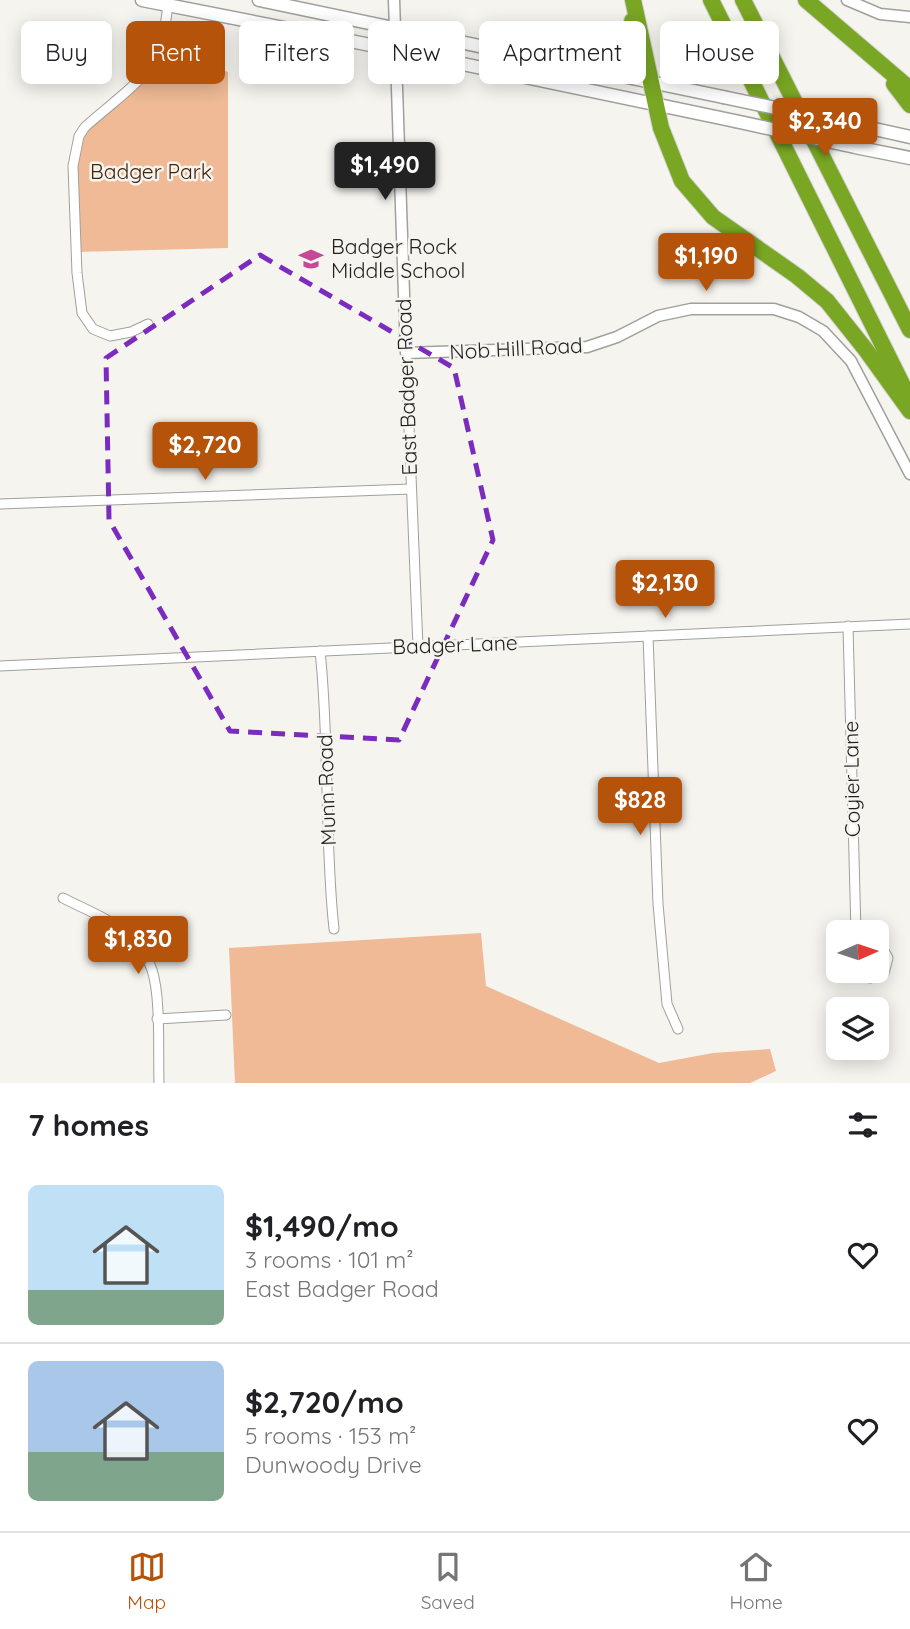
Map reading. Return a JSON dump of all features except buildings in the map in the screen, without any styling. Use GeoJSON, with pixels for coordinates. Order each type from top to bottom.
{"type":"FeatureCollection","features":[{"type":"Feature","properties":{"kind":"highway"},"geometry":{"type":"LineString","coordinates":[[711,0],[910,400]]}},
{"type":"Feature","properties":{"kind":"highway"},"geometry":{"type":"LineString","coordinates":[[743,0],[910,330]]}},
{"type":"Feature","properties":{"kind":"highway"},"geometry":{"type":"LineString","coordinates":[[806,0],[910,89]]}},
{"type":"Feature","properties":{"kind":"highway"},"geometry":{"type":"LineString","coordinates":[[632,21],[634,2]]}},
{"type":"Feature","properties":{"kind":"highway"},"geometry":{"type":"LineString","coordinates":[[634,2],[661,128],[682,181],[713,218],[797,276],[827,301],[910,411]]}},
{"type":"Feature","properties":{"kind":"highway"},"geometry":{"type":"LineString","coordinates":[[870,55],[910,105]]}},
{"type":"Feature","properties":{"kind":"main road"},"geometry":{"type":"LineString","coordinates":[[142,0],[168,2],[368,44]]}},
{"type":"Feature","properties":{"kind":"main road"},"geometry":{"type":"LineString","coordinates":[[259,0],[368,23]]}},
{"type":"Feature","properties":{"kind":"main road"},"geometry":{"type":"LineString","coordinates":[[465,65],[910,158]]}},
{"type":"Feature","properties":{"kind":"main road"},"geometry":{"type":"LineString","coordinates":[[646,81],[910,137]]}},
{"type":"Feature","properties":{"kind":"street","name":"East Badger Road"},"geometry":{"type":"LineString","coordinates":[[394,0],[395,21]]}},
{"type":"Feature","properties":{"kind":"street"},"geometry":{"type":"LineString","coordinates":[[847,0],[880,15],[910,17]]}},
{"type":"Feature","properties":{"kind":"street"},"geometry":{"type":"LineString","coordinates":[[149,324],[131,332],[110,336],[93,329],[82,313],[77,273],[73,166],[79,136],[85,127],[152,66],[160,49],[167,21],[168,2]]}},
{"type":"Feature","properties":{"kind":"street","name":"East Badger Road"},"geometry":{"type":"LineString","coordinates":[[397,84],[418,647]]}},
{"type":"Feature","properties":{"kind":"street","name":"Nob Hill Road"},"geometry":{"type":"LineString","coordinates":[[406,353],[587,347],[617,337],[658,316],[691,309],[774,309],[799,317],[823,331],[844,352],[864,383],[910,474]]}},
{"type":"Feature","properties":{"kind":"street"},"geometry":{"type":"LineString","coordinates":[[0,504],[411,489]]}},
{"type":"Feature","properties":{"kind":"street","name":"Badger Lane"},"geometry":{"type":"LineString","coordinates":[[0,666],[910,624]]}},
{"type":"Feature","properties":{"kind":"street","name":"Coyier Lane"},"geometry":{"type":"LineString","coordinates":[[848,626],[856,920]]}},
{"type":"Feature","properties":{"kind":"street"},"geometry":{"type":"LineString","coordinates":[[648,636],[662,954],[667,1004],[678,1028]]}},
{"type":"Feature","properties":{"kind":"street","name":"Munn Road"},"geometry":{"type":"LineString","coordinates":[[320,652],[334,929]]}},
{"type":"Feature","properties":{"kind":"street"},"geometry":{"type":"LineString","coordinates":[[63,898],[127,934],[142,952],[154,975],[159,1083]]}},
{"type":"Feature","properties":{"kind":"street"},"geometry":{"type":"LineString","coordinates":[[157,1019],[226,1015]]}},
{"type":"Feature","properties":{"kind":"highlighted area"},"geometry":{"type":"Polygon","coordinates":[[[260,255],[454,368],[493,540],[399,740],[230,731],[109,520],[106,358],[260,255]]]}},
{"type":"Feature","properties":{"kind":"green space","name":"Badger Park"},"geometry":{"type":"Polygon","coordinates":[[[225,71],[228,72],[228,248],[76,252],[73,192],[79,136],[129,84],[225,84],[225,71]]]}},
{"type":"Feature","properties":{"kind":"green space"},"geometry":{"type":"Polygon","coordinates":[[[481,933],[486,986],[659,1063],[713,1053],[770,1049],[776,1071],[750,1083],[235,1083],[229,948],[481,933]]]}},
{"type":"Feature","properties":{"kind":"place","name":"Badger Rock Middle School"},"geometry":{"type":"Point","coordinates":[311,259]}}]}
